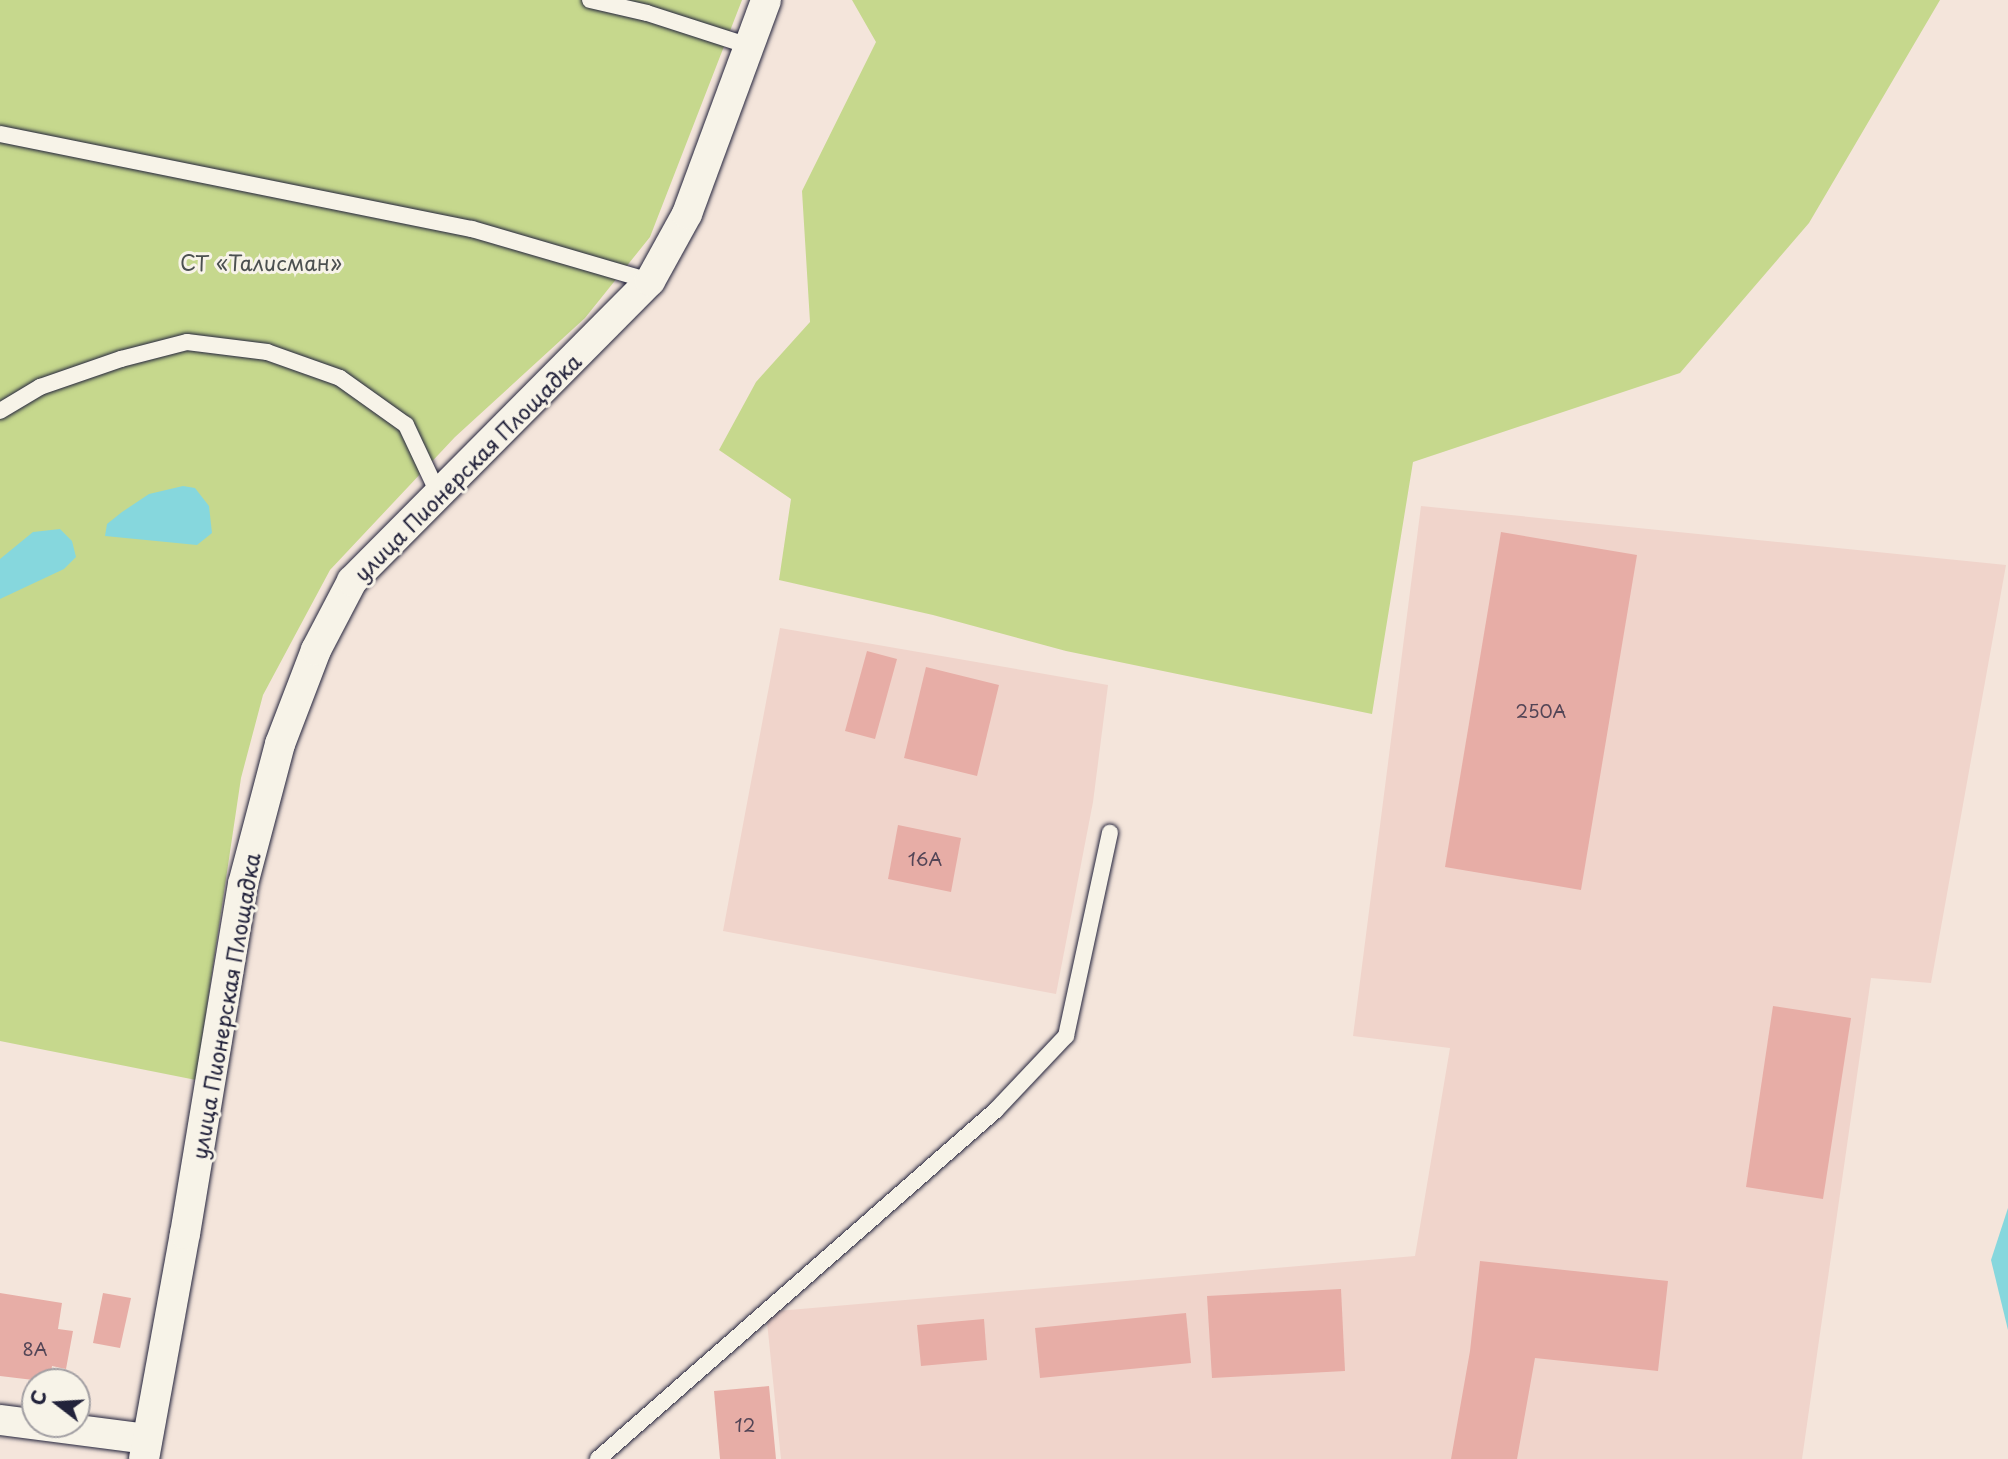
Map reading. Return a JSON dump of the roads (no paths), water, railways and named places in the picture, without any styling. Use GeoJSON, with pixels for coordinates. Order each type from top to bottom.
{"type":"FeatureCollection","features":[{"type":"Feature","properties":{"kind":"street","name":"улица Пионерская Площадка"},"geometry":{"type":"LineString","coordinates":[[145,1449],[243,884],[281,744],[316,650],[352,581],[650,281],[687,215],[766,0]]}},
{"type":"Feature","properties":{"kind":"street"},"geometry":{"type":"LineString","coordinates":[[0,1420],[145,1449]]}},
{"type":"Feature","properties":{"kind":"lane"},"geometry":{"type":"LineString","coordinates":[[590,0],[647,13],[749,46]]}},
{"type":"Feature","properties":{"kind":"lane"},"geometry":{"type":"LineString","coordinates":[[0,134],[472,229],[650,281]]}},
{"type":"Feature","properties":{"kind":"lane"},"geometry":{"type":"LineString","coordinates":[[0,411],[40,387],[121,359],[187,342],[267,352],[340,378],[406,425],[439,495]]}},
{"type":"Feature","properties":{"kind":"lane"},"geometry":{"type":"LineString","coordinates":[[598,1459],[996,1110],[1066,1037],[1110,833]]}},
{"type":"Feature","properties":{"kind":"water"},"geometry":{"type":"Polygon","coordinates":[[[183,486],[195,488],[209,506],[212,533],[197,545],[105,536],[107,524],[149,494],[183,486]]]}},
{"type":"Feature","properties":{"kind":"water"},"geometry":{"type":"Polygon","coordinates":[[[60,529],[72,541],[76,557],[64,569],[0,599],[0,559],[33,532],[60,529]]]}},
{"type":"Feature","properties":{"kind":"water"},"geometry":{"type":"Polygon","coordinates":[[[2008,1208],[2008,1330],[1991,1260],[2008,1208]]]}},
{"type":"Feature","properties":{"kind":"park label","name":"СТ «Талисман»"},"geometry":{"type":"Point","coordinates":[261,262]}}]}
